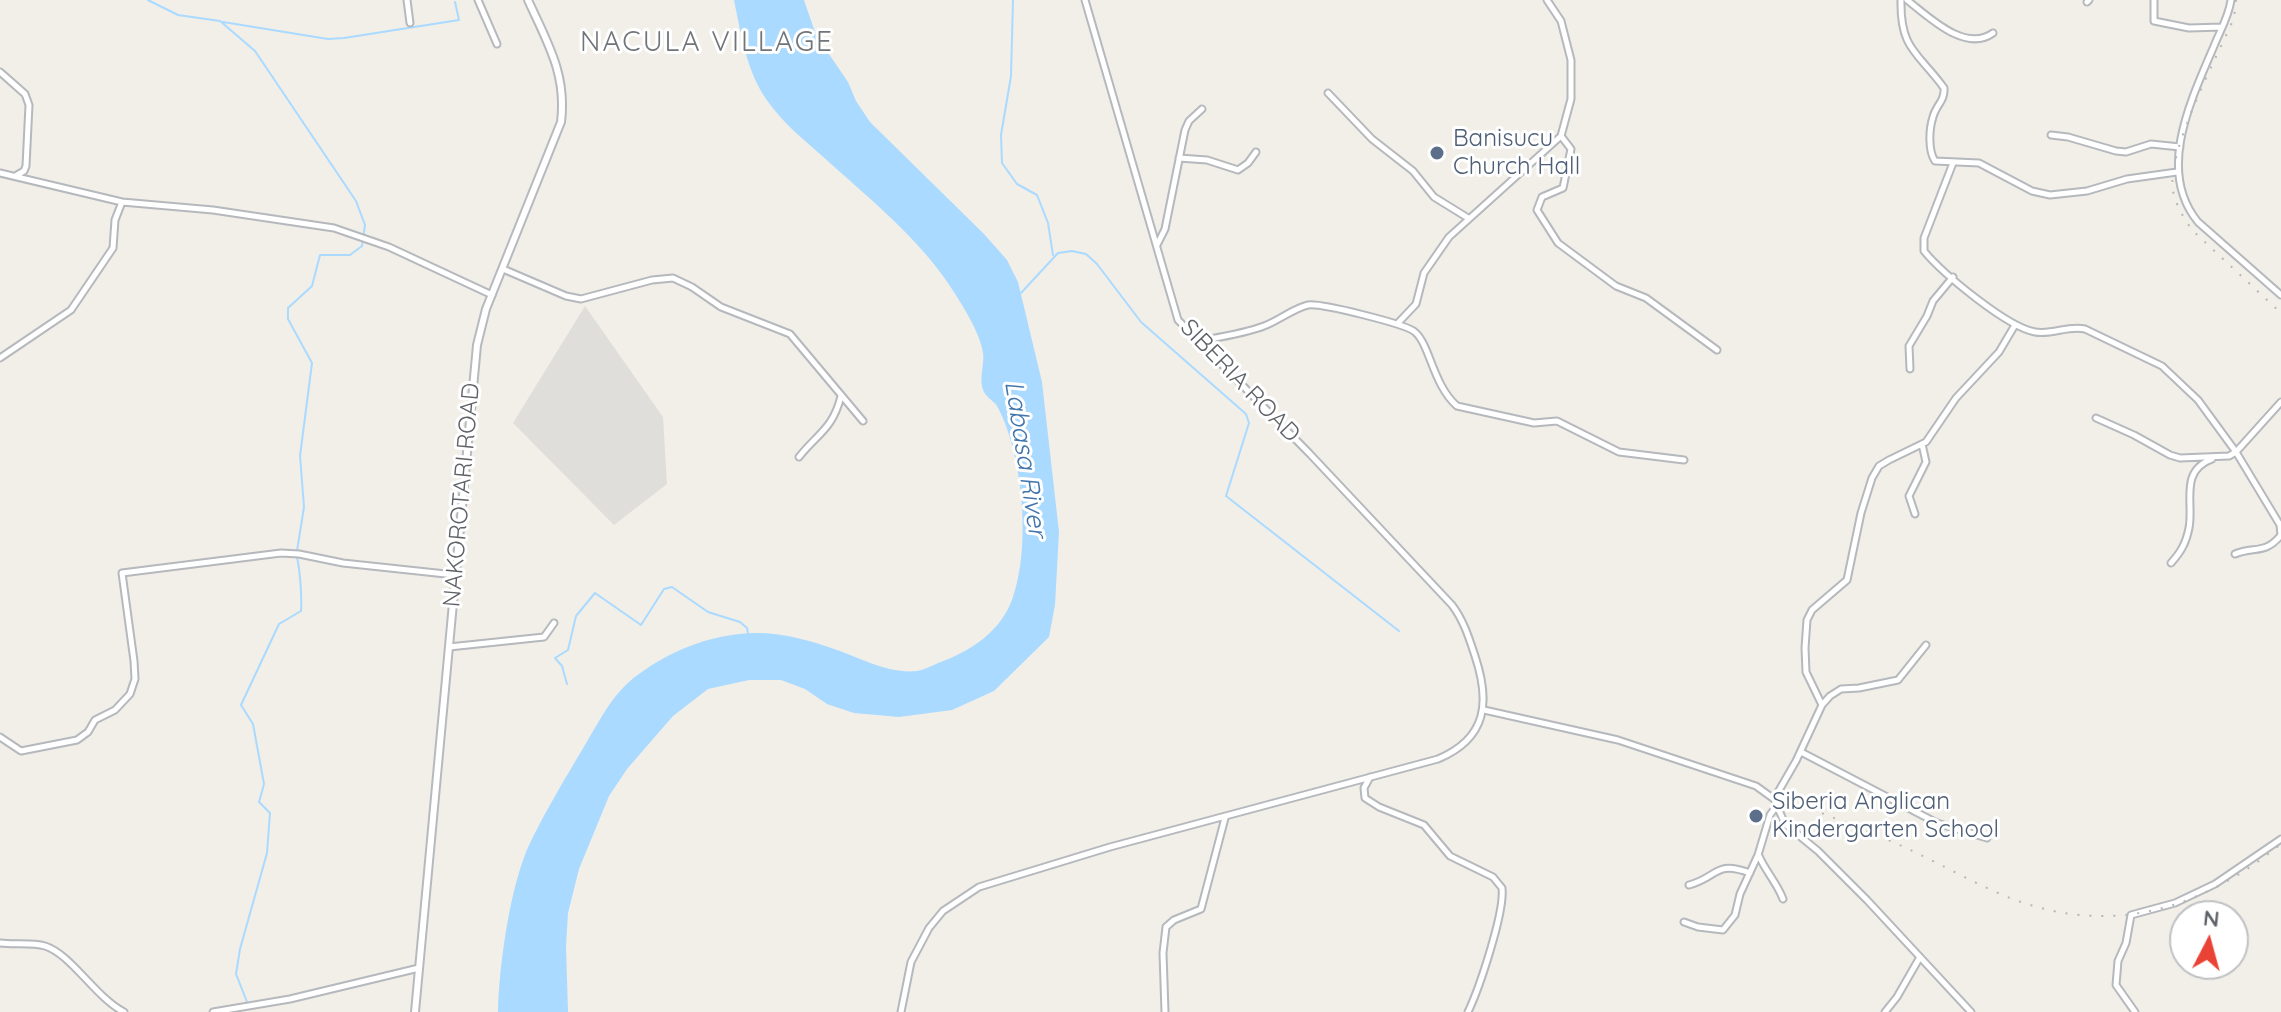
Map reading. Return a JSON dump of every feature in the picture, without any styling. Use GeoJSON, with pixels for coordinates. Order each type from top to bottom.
{"type":"FeatureCollection","features":[{"type":"Feature","properties":{"kind":"street"},"geometry":{"type":"LineString","coordinates":[[407,0],[410,23]]}},
{"type":"Feature","properties":{"kind":"street"},"geometry":{"type":"LineString","coordinates":[[478,0],[497,44]]}},
{"type":"Feature","properties":{"kind":"street","name":"NAKOROTARI ROAD"},"geometry":{"type":"LineString","coordinates":[[415,1012],[475,358],[492,295],[561,122],[563,106],[560,73],[528,0]]}},
{"type":"Feature","properties":{"kind":"street","name":"SIBERIA ROAD"},"geometry":{"type":"LineString","coordinates":[[1085,0],[1178,320],[1452,605],[1465,626],[1480,672],[1484,710]]}},
{"type":"Feature","properties":{"kind":"street"},"geometry":{"type":"LineString","coordinates":[[1397,323],[1416,304],[1424,273],[1431,261],[1468,218],[1561,136],[1571,99],[1571,60],[1561,21],[1547,0]]}},
{"type":"Feature","properties":{"kind":"street"},"geometry":{"type":"LineString","coordinates":[[1993,33],[1982,38],[1965,38],[1904,0],[1901,24],[1904,36],[1944,88],[1945,96],[1933,117],[1931,156],[1937,163],[1987,166],[2032,191],[2050,195],[2087,191],[2127,179],[2177,172]]}},
{"type":"Feature","properties":{"kind":"street"},"geometry":{"type":"LineString","coordinates":[[2231,0],[2198,84],[2180,147],[2177,172],[2187,209],[2281,295]]}},
{"type":"Feature","properties":{"kind":"street"},"geometry":{"type":"LineString","coordinates":[[2154,1],[2154,21],[2189,28],[2222,27]]}},
{"type":"Feature","properties":{"kind":"street"},"geometry":{"type":"LineString","coordinates":[[0,72],[25,94],[29,105],[26,166],[21,174],[12,176]]}},
{"type":"Feature","properties":{"kind":"street"},"geometry":{"type":"LineString","coordinates":[[1328,93],[1372,139],[1413,171],[1434,197],[1468,218]]}},
{"type":"Feature","properties":{"kind":"street"},"geometry":{"type":"LineString","coordinates":[[1157,246],[1165,229],[1189,121],[1202,109]]}},
{"type":"Feature","properties":{"kind":"street"},"geometry":{"type":"LineString","coordinates":[[2051,135],[2126,152],[2151,144],[2180,147]]}},
{"type":"Feature","properties":{"kind":"street"},"geometry":{"type":"LineString","coordinates":[[1561,136],[1571,149],[1563,188],[1542,197],[1537,210],[1550,234],[1587,267],[1616,286],[1646,298],[1717,350]]}},
{"type":"Feature","properties":{"kind":"street"},"geometry":{"type":"LineString","coordinates":[[1179,158],[1207,160],[1238,170],[1256,152]]}},
{"type":"Feature","properties":{"kind":"street"},"geometry":{"type":"LineString","coordinates":[[1953,163],[1923,243],[1927,255],[1972,295],[2015,325],[2029,331],[2048,333],[2085,329],[2155,362],[2172,374],[2205,407],[2280,525],[2281,535],[2274,544],[2265,549],[2235,554]]}},
{"type":"Feature","properties":{"kind":"street"},"geometry":{"type":"LineString","coordinates":[[0,173],[122,202],[313,223],[369,239],[492,295]]}},
{"type":"Feature","properties":{"kind":"street"},"geometry":{"type":"LineString","coordinates":[[0,358],[71,310],[113,248],[115,220],[122,202]]}},
{"type":"Feature","properties":{"kind":"street"},"geometry":{"type":"LineString","coordinates":[[503,269],[566,296],[581,299],[652,280],[673,278],[738,315],[790,334],[863,421]]}},
{"type":"Feature","properties":{"kind":"street"},"geometry":{"type":"LineString","coordinates":[[1910,369],[1909,346],[1933,301],[1953,277]]}},
{"type":"Feature","properties":{"kind":"street"},"geometry":{"type":"LineString","coordinates":[[1197,341],[1262,327],[1309,305],[1397,323],[1415,331],[1434,376],[1457,406],[1534,423],[1557,421],[1619,452],[1684,460]]}},
{"type":"Feature","properties":{"kind":"street"},"geometry":{"type":"LineString","coordinates":[[1822,705],[1806,672],[1807,620],[1812,610],[1847,580],[1872,478],[1879,466],[1933,435],[1956,398],[1999,352],[2015,325]]}},
{"type":"Feature","properties":{"kind":"street"},"geometry":{"type":"LineString","coordinates":[[799,457],[828,429],[838,411],[841,396]]}},
{"type":"Feature","properties":{"kind":"street"},"geometry":{"type":"LineString","coordinates":[[2171,563],[2182,552],[2190,525],[2188,499],[2193,473],[2203,462],[2236,452],[2281,402]]}},
{"type":"Feature","properties":{"kind":"street"},"geometry":{"type":"LineString","coordinates":[[2096,418],[2170,455],[2180,458],[2220,457]]}},
{"type":"Feature","properties":{"kind":"street"},"geometry":{"type":"LineString","coordinates":[[1915,514],[1909,496],[1926,462],[1922,444]]}},
{"type":"Feature","properties":{"kind":"street"},"geometry":{"type":"LineString","coordinates":[[2273,510],[2281,517]]}},
{"type":"Feature","properties":{"kind":"street"},"geometry":{"type":"LineString","coordinates":[[0,737],[21,751],[77,740],[88,732],[95,720],[115,710],[127,698],[135,679],[122,573],[281,553],[455,575]]}},
{"type":"Feature","properties":{"kind":"street"},"geometry":{"type":"LineString","coordinates":[[449,647],[544,637],[554,623]]}},
{"type":"Feature","properties":{"kind":"street"},"geometry":{"type":"LineString","coordinates":[[1684,922],[1716,930],[1727,927],[1735,915],[1775,802],[1822,705],[1841,689],[1898,680],[1926,645]]}},
{"type":"Feature","properties":{"kind":"street"},"geometry":{"type":"LineString","coordinates":[[901,1012],[917,946],[943,911],[979,887],[1448,755],[1472,733],[1484,710],[1618,740],[1756,786],[1775,802],[1785,824],[1818,851],[1971,1012]]}},
{"type":"Feature","properties":{"kind":"street"},"geometry":{"type":"LineString","coordinates":[[1801,752],[1937,823],[1987,838]]}},
{"type":"Feature","properties":{"kind":"street"},"geometry":{"type":"LineString","coordinates":[[1370,777],[1364,788],[1365,798],[1424,825],[1450,856],[1493,877],[1502,888],[1501,906],[1486,964],[1468,1012]]}},
{"type":"Feature","properties":{"kind":"street"},"geometry":{"type":"LineString","coordinates":[[1165,1012],[1163,953],[1166,927],[1174,920],[1201,909],[1225,818]]}},
{"type":"Feature","properties":{"kind":"street"},"geometry":{"type":"LineString","coordinates":[[2135,1012],[2116,985],[2118,961],[2126,943],[2131,915],[2175,903],[2215,884],[2281,839]]}},
{"type":"Feature","properties":{"kind":"street"},"geometry":{"type":"LineString","coordinates":[[1758,855],[1779,885],[1783,899]]}},
{"type":"Feature","properties":{"kind":"street"},"geometry":{"type":"LineString","coordinates":[[1689,885],[1724,868],[1750,873]]}},
{"type":"Feature","properties":{"kind":"street"},"geometry":{"type":"LineString","coordinates":[[0,943],[52,949],[102,996],[124,1012]]}},
{"type":"Feature","properties":{"kind":"street"},"geometry":{"type":"LineString","coordinates":[[1885,1012],[1920,957]]}},
{"type":"Feature","properties":{"kind":"street"},"geometry":{"type":"LineString","coordinates":[[213,1012],[290,999],[419,968]]}},
{"type":"Feature","properties":{"kind":"shaded area"},"geometry":{"type":"Polygon","coordinates":[[[585,306],[663,417],[667,484],[614,525],[513,423],[585,306]]]}},
{"type":"Feature","properties":{"kind":"water","name":"Labasa River"},"geometry":{"type":"Polygon","coordinates":[[[734,0],[804,0],[816,35],[848,82],[870,122],[984,234],[1007,260],[1018,282],[1042,382],[1059,532],[1055,605],[1049,637],[994,691],[952,710],[899,717],[854,713],[827,704],[805,689],[781,680],[749,680],[708,689],[673,716],[627,769],[609,796],[579,869],[568,913],[568,1012],[498,1012],[507,926],[523,860],[543,818],[596,726],[630,681],[666,657],[695,644],[726,636],[757,633],[808,641],[886,668],[920,670],[962,653],[993,630],[1008,609],[1019,576],[1023,527],[1018,474],[1006,426],[997,406],[982,386],[983,353],[975,328],[949,284],[918,246],[796,133],[766,99],[749,63],[734,0]]]}},
{"type":"Feature","properties":{"kind":"waterway"},"geometry":{"type":"LineString","coordinates":[[148,0],[178,15],[220,21],[255,51],[356,201],[365,225],[362,246],[350,255],[320,255],[312,286],[288,308],[288,319],[312,363],[300,456],[304,507],[297,551]]}},
{"type":"Feature","properties":{"kind":"waterway"},"geometry":{"type":"LineString","coordinates":[[1013,0],[1011,76],[1001,135],[1002,163],[1017,184],[1037,195],[1048,223],[1053,255]]}},
{"type":"Feature","properties":{"kind":"waterway"},"geometry":{"type":"LineString","coordinates":[[223,22],[328,39],[344,38],[459,20],[455,2]]}},
{"type":"Feature","properties":{"kind":"waterway"},"geometry":{"type":"LineString","coordinates":[[1021,293],[1058,253],[1072,251],[1086,254],[1141,322],[1246,414],[1249,423],[1226,496],[1399,631]]}},
{"type":"Feature","properties":{"kind":"waterway"},"geometry":{"type":"LineString","coordinates":[[247,1002],[236,974],[267,853],[270,813],[259,802],[264,784],[253,724],[241,705],[279,624],[301,611],[297,557]]}},
{"type":"Feature","properties":{"kind":"waterway"},"geometry":{"type":"LineString","coordinates":[[567,684],[562,666],[555,658],[568,650],[576,616],[595,593],[641,625],[664,589],[672,587],[708,612],[740,622],[747,628],[748,634]]}},
{"type":"Feature","properties":{"kind":"railway"},"geometry":{"type":"LineString","coordinates":[[2236,0],[2234,18],[2205,80],[2177,153],[2173,191],[2178,207],[2192,230],[2281,313]]}},
{"type":"Feature","properties":{"kind":"railway"},"geometry":{"type":"LineString","coordinates":[[1778,794],[1890,841],[2010,898],[2047,910],[2084,915],[2119,915],[2153,910],[2186,900],[2219,886],[2281,844]]}},
{"type":"Feature","properties":{"kind":"place","name":"Banisucu Church Hall"},"geometry":{"type":"Point","coordinates":[1437,153]}},
{"type":"Feature","properties":{"kind":"place","name":"Siberia Anglican Kindergarten School"},"geometry":{"type":"Point","coordinates":[1756,816]}},
{"type":"Feature","properties":{"kind":"district","name":"NACULA VILLAGE"},"geometry":{"type":"Point","coordinates":[707,43]}}]}
